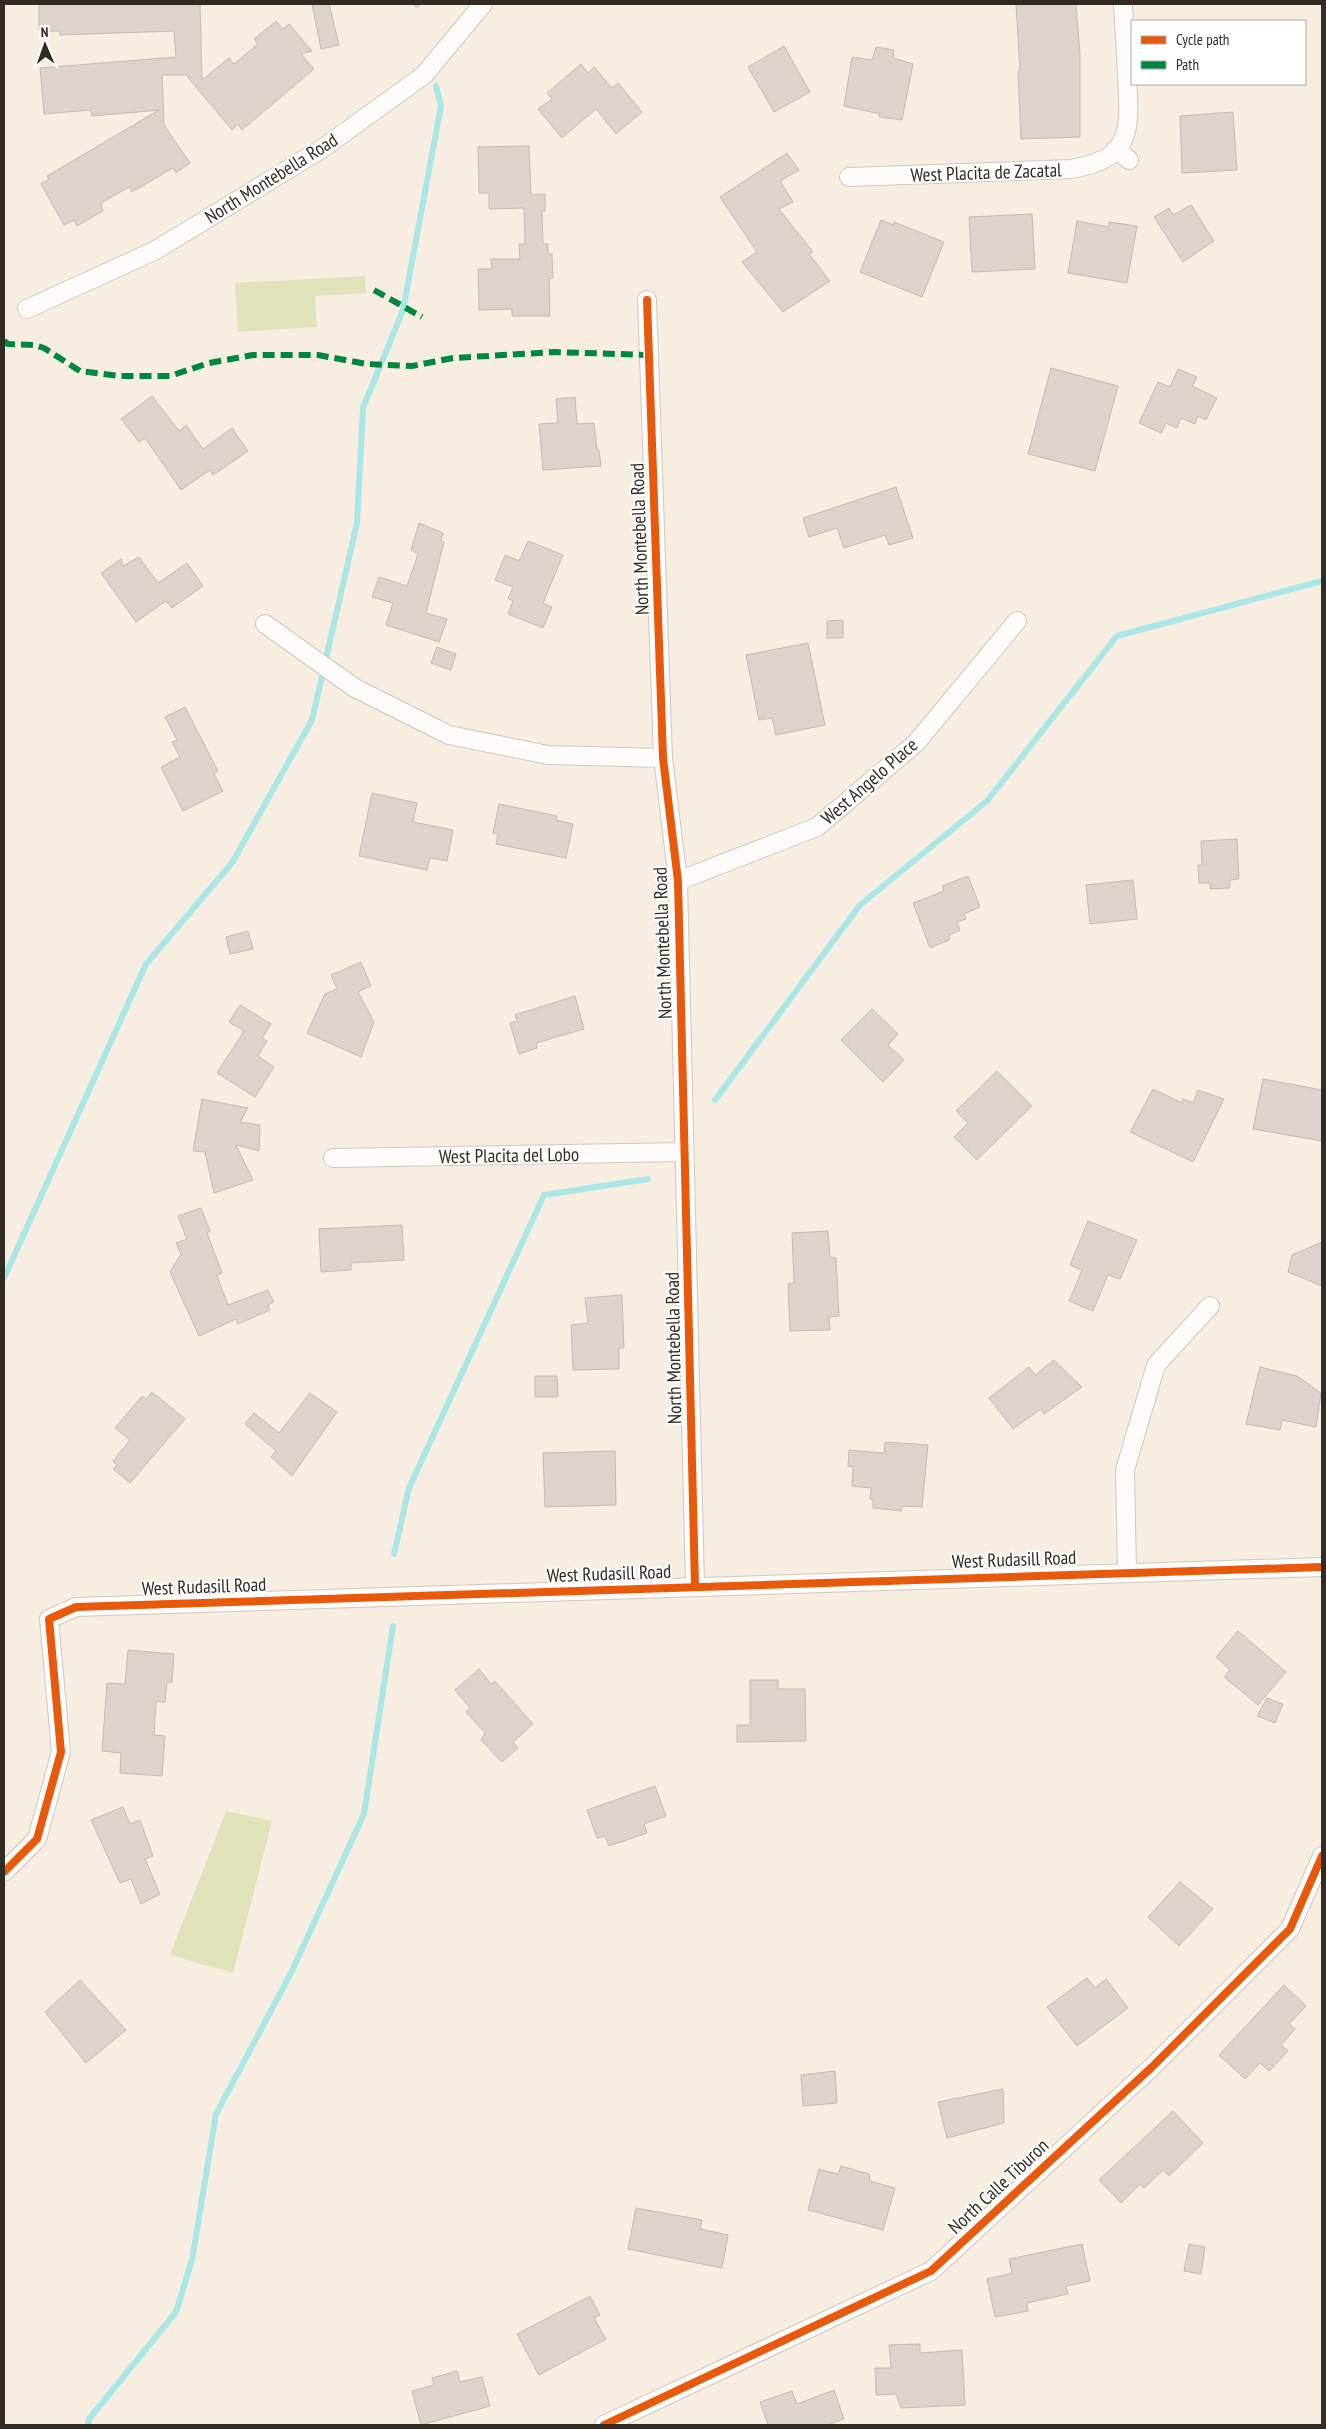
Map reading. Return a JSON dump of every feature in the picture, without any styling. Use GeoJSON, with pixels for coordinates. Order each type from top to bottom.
{"type":"FeatureCollection","features":[{"type":"Feature","properties":{"kind":"street","name":"North Montebella Road"},"geometry":{"type":"LineString","coordinates":[[27,309],[156,250],[323,148],[424,75],[483,4]]}},
{"type":"Feature","properties":{"kind":"street","name":"West Placita de Zacatal"},"geometry":{"type":"LineString","coordinates":[[849,177],[1070,169],[1094,165],[1123,155],[1129,126],[1129,114],[1123,4]]}},
{"type":"Feature","properties":{"kind":"street","name":"North Montebella Road"},"geometry":{"type":"LineString","coordinates":[[647,300],[663,758],[678,881],[695,1586]]}},
{"type":"Feature","properties":{"kind":"street","name":"West Angelo Place"},"geometry":{"type":"LineString","coordinates":[[678,881],[817,827],[916,743],[1017,621]]}},
{"type":"Feature","properties":{"kind":"street"},"geometry":{"type":"LineString","coordinates":[[265,624],[355,688],[449,735],[548,755],[663,758]]}},
{"type":"Feature","properties":{"kind":"street","name":"West Placita del Lobo"},"geometry":{"type":"LineString","coordinates":[[333,1158],[684,1152]]}},
{"type":"Feature","properties":{"kind":"street"},"geometry":{"type":"LineString","coordinates":[[1127,1572],[1125,1470],[1156,1365],[1210,1306]]}},
{"type":"Feature","properties":{"kind":"street","name":"West Rudasill Road"},"geometry":{"type":"LineString","coordinates":[[4,1872],[37,1839],[61,1752],[49,1620],[76,1607],[1322,1567]]}},
{"type":"Feature","properties":{"kind":"street","name":"North Calle Tiburon"},"geometry":{"type":"LineString","coordinates":[[604,2425],[931,2271],[1152,2067],[1290,1929],[1322,1856]]}},
{"type":"Feature","properties":{"kind":"green space"},"geometry":{"type":"Polygon","coordinates":[[[365,276],[366,293],[315,296],[317,327],[238,332],[235,283],[365,276]]]}},
{"type":"Feature","properties":{"kind":"green space"},"geometry":{"type":"Polygon","coordinates":[[[226,1811],[272,1821],[233,1973],[170,1955],[226,1811]]]}},
{"type":"Feature","properties":{"kind":"building"},"geometry":{"type":"Polygon","coordinates":[[[39,4],[200,4],[202,80],[229,58],[234,64],[258,44],[254,39],[276,21],[283,29],[289,24],[312,51],[301,54],[314,69],[242,130],[238,124],[232,130],[186,75],[162,75],[164,125],[190,163],[176,173],[173,168],[132,192],[129,187],[101,203],[103,211],[77,226],[74,220],[64,225],[41,184],[49,179],[47,176],[159,110],[92,116],[91,110],[44,114],[40,68],[176,57],[174,31],[60,35],[59,31],[39,31],[39,4]]]}},
{"type":"Feature","properties":{"kind":"building"},"geometry":{"type":"Polygon","coordinates":[[[312,4],[329,4],[339,45],[321,49],[312,4]]]}},
{"type":"Feature","properties":{"kind":"building"},"geometry":{"type":"Polygon","coordinates":[[[1016,4],[1076,4],[1080,54],[1080,137],[1021,139],[1018,71],[1020,71],[1016,4]]]}},
{"type":"Feature","properties":{"kind":"building"},"geometry":{"type":"Polygon","coordinates":[[[784,46],[810,92],[774,112],[748,67],[784,46]]]}},
{"type":"Feature","properties":{"kind":"building"},"geometry":{"type":"Polygon","coordinates":[[[876,47],[894,50],[893,58],[913,64],[902,120],[879,117],[880,114],[844,106],[852,57],[872,60],[876,47]]]}},
{"type":"Feature","properties":{"kind":"building"},"geometry":{"type":"Polygon","coordinates":[[[581,64],[588,73],[594,67],[612,88],[618,83],[642,112],[616,134],[596,109],[562,138],[538,109],[552,99],[547,93],[581,64]]]}},
{"type":"Feature","properties":{"kind":"building"},"geometry":{"type":"Polygon","coordinates":[[[1233,112],[1237,170],[1182,173],[1180,116],[1233,112]]]}},
{"type":"Feature","properties":{"kind":"building"},"geometry":{"type":"Polygon","coordinates":[[[529,146],[531,195],[545,194],[545,211],[542,211],[543,244],[548,244],[548,254],[552,254],[553,278],[549,279],[550,316],[512,316],[512,309],[479,310],[478,269],[492,269],[491,259],[520,259],[519,244],[525,244],[524,208],[489,209],[489,193],[479,193],[478,147],[529,146]]]}},
{"type":"Feature","properties":{"kind":"building"},"geometry":{"type":"Polygon","coordinates":[[[787,153],[799,170],[780,181],[793,202],[779,209],[813,252],[809,254],[830,281],[783,312],[742,262],[757,252],[720,197],[787,153]]]}},
{"type":"Feature","properties":{"kind":"building"},"geometry":{"type":"Polygon","coordinates":[[[1191,205],[1214,241],[1183,262],[1154,217],[1169,208],[1173,215],[1191,205]]]}},
{"type":"Feature","properties":{"kind":"building"},"geometry":{"type":"Polygon","coordinates":[[[1032,214],[1035,269],[972,272],[969,217],[1032,214]]]}},
{"type":"Feature","properties":{"kind":"building"},"geometry":{"type":"Polygon","coordinates":[[[881,220],[894,225],[894,222],[944,242],[922,297],[860,272],[881,220]]]}},
{"type":"Feature","properties":{"kind":"building"},"geometry":{"type":"Polygon","coordinates":[[[1077,221],[1109,227],[1109,222],[1137,226],[1127,283],[1068,273],[1077,221]]]}},
{"type":"Feature","properties":{"kind":"building"},"geometry":{"type":"Polygon","coordinates":[[[1051,368],[1118,386],[1095,471],[1028,454],[1051,368]]]}},
{"type":"Feature","properties":{"kind":"building"},"geometry":{"type":"Polygon","coordinates":[[[1178,369],[1197,377],[1192,386],[1217,398],[1206,420],[1198,416],[1195,424],[1181,418],[1177,428],[1166,423],[1161,433],[1139,423],[1158,382],[1170,387],[1178,369]]]}},
{"type":"Feature","properties":{"kind":"building"},"geometry":{"type":"Polygon","coordinates":[[[152,396],[179,431],[186,425],[203,449],[232,428],[248,451],[213,475],[210,470],[181,490],[145,438],[139,442],[121,419],[152,396]]]}},
{"type":"Feature","properties":{"kind":"building"},"geometry":{"type":"Polygon","coordinates":[[[575,397],[577,424],[594,423],[601,466],[543,470],[539,424],[558,423],[556,399],[575,397]]]}},
{"type":"Feature","properties":{"kind":"building"},"geometry":{"type":"Polygon","coordinates":[[[896,487],[913,538],[889,545],[885,535],[844,548],[837,528],[809,537],[803,518],[896,487]]]}},
{"type":"Feature","properties":{"kind":"building"},"geometry":{"type":"Polygon","coordinates":[[[419,523],[443,533],[441,541],[444,542],[426,613],[447,619],[439,642],[386,625],[393,603],[372,597],[379,577],[407,586],[418,554],[411,550],[419,523]]]}},
{"type":"Feature","properties":{"kind":"building"},"geometry":{"type":"Polygon","coordinates":[[[528,541],[563,555],[543,603],[552,607],[543,628],[508,614],[513,601],[508,598],[513,587],[495,580],[505,555],[519,561],[528,541]]]}},
{"type":"Feature","properties":{"kind":"building"},"geometry":{"type":"Polygon","coordinates":[[[139,557],[158,583],[187,563],[203,586],[172,608],[166,601],[136,622],[101,573],[121,559],[123,566],[139,557]]]}},
{"type":"Feature","properties":{"kind":"building"},"geometry":{"type":"Polygon","coordinates":[[[843,620],[843,638],[827,638],[827,621],[843,620]]]}},
{"type":"Feature","properties":{"kind":"building"},"geometry":{"type":"Polygon","coordinates":[[[808,643],[825,725],[776,735],[772,718],[759,720],[746,655],[808,643]]]}},
{"type":"Feature","properties":{"kind":"building"},"geometry":{"type":"Polygon","coordinates":[[[437,647],[456,654],[451,670],[431,663],[437,647]]]}},
{"type":"Feature","properties":{"kind":"building"},"geometry":{"type":"Polygon","coordinates":[[[185,707],[218,771],[214,774],[223,791],[183,811],[161,767],[180,757],[172,742],[177,740],[165,717],[185,707]]]}},
{"type":"Feature","properties":{"kind":"building"},"geometry":{"type":"Polygon","coordinates":[[[372,793],[417,803],[413,822],[453,830],[447,861],[430,858],[427,870],[359,856],[372,793]]]}},
{"type":"Feature","properties":{"kind":"building"},"geometry":{"type":"Polygon","coordinates":[[[499,804],[557,816],[556,820],[573,824],[566,858],[496,844],[498,834],[493,833],[499,804]]]}},
{"type":"Feature","properties":{"kind":"building"},"geometry":{"type":"Polygon","coordinates":[[[1237,839],[1239,879],[1230,880],[1230,888],[1210,889],[1210,883],[1199,883],[1198,865],[1202,865],[1201,841],[1237,839]]]}},
{"type":"Feature","properties":{"kind":"building"},"geometry":{"type":"Polygon","coordinates":[[[968,876],[980,907],[964,914],[966,919],[957,922],[960,930],[949,935],[949,940],[930,948],[913,903],[944,891],[942,886],[968,876]]]}},
{"type":"Feature","properties":{"kind":"building"},"geometry":{"type":"Polygon","coordinates":[[[1133,880],[1137,919],[1090,924],[1086,885],[1133,880]]]}},
{"type":"Feature","properties":{"kind":"building"},"geometry":{"type":"Polygon","coordinates":[[[248,931],[253,949],[230,954],[226,937],[248,931]]]}},
{"type":"Feature","properties":{"kind":"building"},"geometry":{"type":"Polygon","coordinates":[[[361,962],[371,986],[358,992],[374,1022],[361,1057],[307,1033],[325,994],[337,989],[331,975],[361,962]]]}},
{"type":"Feature","properties":{"kind":"building"},"geometry":{"type":"Polygon","coordinates":[[[575,996],[584,1029],[536,1043],[537,1048],[519,1054],[510,1023],[517,1021],[515,1015],[575,996]]]}},
{"type":"Feature","properties":{"kind":"building"},"geometry":{"type":"Polygon","coordinates":[[[240,1005],[271,1024],[262,1038],[267,1041],[258,1056],[274,1067],[255,1097],[217,1073],[244,1031],[229,1022],[240,1005]]]}},
{"type":"Feature","properties":{"kind":"building"},"geometry":{"type":"Polygon","coordinates":[[[872,1009],[898,1034],[888,1045],[904,1060],[883,1082],[841,1040],[872,1009]]]}},
{"type":"Feature","properties":{"kind":"building"},"geometry":{"type":"Polygon","coordinates":[[[997,1071],[1032,1106],[977,1160],[954,1137],[968,1123],[956,1111],[997,1071]]]}},
{"type":"Feature","properties":{"kind":"building"},"geometry":{"type":"Polygon","coordinates":[[[1263,1079],[1322,1090],[1322,1141],[1253,1129],[1263,1079]]]}},
{"type":"Feature","properties":{"kind":"building"},"geometry":{"type":"Polygon","coordinates":[[[1153,1089],[1182,1103],[1183,1099],[1193,1103],[1198,1090],[1224,1099],[1193,1162],[1130,1132],[1153,1089]]]}},
{"type":"Feature","properties":{"kind":"building"},"geometry":{"type":"Polygon","coordinates":[[[202,1099],[248,1108],[240,1122],[260,1125],[259,1151],[236,1145],[253,1180],[214,1193],[205,1152],[193,1151],[202,1099]]]}},
{"type":"Feature","properties":{"kind":"building"},"geometry":{"type":"Polygon","coordinates":[[[201,1208],[210,1231],[207,1233],[222,1273],[217,1276],[228,1305],[268,1290],[274,1302],[268,1305],[270,1310],[238,1324],[236,1319],[199,1336],[170,1272],[181,1254],[176,1243],[187,1239],[178,1216],[201,1208]]]}},
{"type":"Feature","properties":{"kind":"building"},"geometry":{"type":"Polygon","coordinates":[[[1088,1221],[1137,1240],[1120,1279],[1108,1275],[1093,1311],[1069,1301],[1082,1270],[1070,1265],[1088,1221]]]}},
{"type":"Feature","properties":{"kind":"building"},"geometry":{"type":"Polygon","coordinates":[[[402,1225],[404,1260],[351,1263],[351,1270],[321,1272],[319,1229],[402,1225]]]}},
{"type":"Feature","properties":{"kind":"building"},"geometry":{"type":"Polygon","coordinates":[[[828,1231],[830,1257],[836,1258],[839,1316],[829,1317],[830,1330],[790,1331],[788,1284],[794,1283],[792,1233],[828,1231]]]}},
{"type":"Feature","properties":{"kind":"building"},"geometry":{"type":"Polygon","coordinates":[[[1322,1242],[1322,1286],[1288,1272],[1292,1255],[1322,1242]]]}},
{"type":"Feature","properties":{"kind":"building"},"geometry":{"type":"Polygon","coordinates":[[[622,1295],[624,1348],[619,1348],[619,1369],[573,1370],[571,1325],[588,1323],[585,1298],[622,1295]]]}},
{"type":"Feature","properties":{"kind":"building"},"geometry":{"type":"Polygon","coordinates":[[[1054,1360],[1082,1387],[1044,1414],[1041,1409],[1013,1429],[989,1398],[1029,1367],[1035,1375],[1054,1360]]]}},
{"type":"Feature","properties":{"kind":"building"},"geometry":{"type":"Polygon","coordinates":[[[1260,1367],[1297,1376],[1321,1393],[1316,1427],[1282,1420],[1280,1430],[1246,1424],[1260,1367]]]}},
{"type":"Feature","properties":{"kind":"building"},"geometry":{"type":"Polygon","coordinates":[[[535,1376],[557,1376],[558,1397],[535,1397],[535,1376]]]}},
{"type":"Feature","properties":{"kind":"building"},"geometry":{"type":"Polygon","coordinates":[[[152,1392],[185,1419],[130,1483],[113,1469],[117,1465],[113,1461],[130,1440],[115,1428],[142,1396],[146,1399],[152,1392]]]}},
{"type":"Feature","properties":{"kind":"building"},"geometry":{"type":"Polygon","coordinates":[[[310,1393],[337,1412],[292,1476],[271,1457],[276,1451],[245,1424],[254,1413],[279,1433],[310,1393]]]}},
{"type":"Feature","properties":{"kind":"building"},"geometry":{"type":"Polygon","coordinates":[[[885,1442],[928,1445],[922,1507],[902,1506],[901,1511],[873,1508],[873,1500],[870,1499],[871,1488],[852,1486],[853,1467],[848,1466],[849,1450],[884,1453],[885,1442]]]}},
{"type":"Feature","properties":{"kind":"building"},"geometry":{"type":"Polygon","coordinates":[[[615,1451],[616,1505],[545,1507],[543,1453],[615,1451]]]}},
{"type":"Feature","properties":{"kind":"building"},"geometry":{"type":"Polygon","coordinates":[[[1238,1631],[1286,1672],[1258,1705],[1224,1677],[1230,1670],[1216,1657],[1238,1631]]]}},
{"type":"Feature","properties":{"kind":"building"},"geometry":{"type":"Polygon","coordinates":[[[128,1650],[174,1654],[172,1682],[167,1682],[165,1702],[156,1702],[154,1735],[165,1736],[162,1776],[120,1773],[121,1753],[102,1751],[107,1683],[125,1684],[128,1650]]]}},
{"type":"Feature","properties":{"kind":"building"},"geometry":{"type":"Polygon","coordinates":[[[479,1669],[491,1684],[495,1681],[533,1724],[513,1742],[518,1748],[502,1762],[481,1740],[485,1733],[466,1712],[470,1708],[455,1690],[479,1669]]]}},
{"type":"Feature","properties":{"kind":"building"},"geometry":{"type":"Polygon","coordinates":[[[750,1680],[778,1680],[778,1689],[805,1689],[806,1741],[737,1742],[737,1725],[750,1725],[750,1680]]]}},
{"type":"Feature","properties":{"kind":"building"},"geometry":{"type":"Polygon","coordinates":[[[1267,1698],[1283,1704],[1275,1723],[1257,1716],[1267,1698]]]}},
{"type":"Feature","properties":{"kind":"building"},"geometry":{"type":"Polygon","coordinates":[[[655,1786],[666,1816],[644,1824],[647,1833],[609,1846],[605,1836],[597,1838],[587,1810],[655,1786]]]}},
{"type":"Feature","properties":{"kind":"building"},"geometry":{"type":"Polygon","coordinates":[[[123,1807],[130,1824],[140,1820],[153,1856],[145,1859],[160,1894],[141,1904],[131,1879],[120,1883],[91,1820],[123,1807]]]}},
{"type":"Feature","properties":{"kind":"building"},"geometry":{"type":"Polygon","coordinates":[[[1180,1882],[1213,1909],[1179,1946],[1148,1917],[1180,1882]]]}},
{"type":"Feature","properties":{"kind":"building"},"geometry":{"type":"Polygon","coordinates":[[[1087,1978],[1095,1988],[1106,1979],[1128,2008],[1077,2046],[1047,2007],[1087,1978]]]}},
{"type":"Feature","properties":{"kind":"building"},"geometry":{"type":"Polygon","coordinates":[[[80,1980],[126,2030],[86,2063],[45,2012],[80,1980]]]}},
{"type":"Feature","properties":{"kind":"building"},"geometry":{"type":"Polygon","coordinates":[[[1284,1985],[1306,2006],[1289,2024],[1295,2029],[1281,2045],[1288,2051],[1269,2071],[1260,2063],[1245,2079],[1219,2055],[1284,1985]]]}},
{"type":"Feature","properties":{"kind":"building"},"geometry":{"type":"Polygon","coordinates":[[[835,2071],[837,2103],[803,2106],[801,2075],[835,2071]]]}},
{"type":"Feature","properties":{"kind":"building"},"geometry":{"type":"Polygon","coordinates":[[[1003,2089],[1004,2123],[947,2138],[938,2102],[1003,2089]]]}},
{"type":"Feature","properties":{"kind":"building"},"geometry":{"type":"Polygon","coordinates":[[[1173,2111],[1203,2143],[1169,2176],[1163,2170],[1144,2188],[1140,2184],[1121,2203],[1099,2180],[1173,2111]]]}},
{"type":"Feature","properties":{"kind":"building"},"geometry":{"type":"Polygon","coordinates":[[[841,2166],[869,2174],[870,2181],[895,2188],[883,2230],[808,2210],[819,2169],[838,2174],[841,2166]]]}},
{"type":"Feature","properties":{"kind":"building"},"geometry":{"type":"Polygon","coordinates":[[[636,2208],[702,2220],[700,2229],[728,2235],[722,2268],[628,2249],[636,2208]]]}},
{"type":"Feature","properties":{"kind":"building"},"geometry":{"type":"Polygon","coordinates":[[[1082,2244],[1090,2281],[1066,2286],[1068,2294],[1027,2303],[1028,2311],[995,2317],[987,2279],[1012,2273],[1009,2259],[1082,2244]]]}},
{"type":"Feature","properties":{"kind":"building"},"geometry":{"type":"Polygon","coordinates":[[[1189,2244],[1205,2247],[1201,2274],[1184,2271],[1189,2244]]]}},
{"type":"Feature","properties":{"kind":"building"},"geometry":{"type":"Polygon","coordinates":[[[590,2296],[600,2315],[594,2318],[606,2339],[539,2375],[517,2334],[590,2296]]]}},
{"type":"Feature","properties":{"kind":"building"},"geometry":{"type":"Polygon","coordinates":[[[920,2344],[920,2353],[962,2350],[965,2405],[901,2408],[896,2394],[876,2395],[875,2368],[891,2368],[889,2345],[920,2344]]]}},
{"type":"Feature","properties":{"kind":"building"},"geometry":{"type":"Polygon","coordinates":[[[457,2371],[460,2382],[482,2377],[490,2406],[421,2425],[412,2391],[434,2385],[432,2378],[457,2371]]]}},
{"type":"Feature","properties":{"kind":"building"},"geometry":{"type":"Polygon","coordinates":[[[834,2390],[844,2419],[828,2425],[768,2425],[760,2402],[792,2391],[797,2404],[834,2390]]]}},
{"type":"Feature","properties":{"kind":"waterway"},"geometry":{"type":"LineString","coordinates":[[4,1278],[146,964],[232,863],[312,720],[357,523],[363,408],[403,310],[441,106],[436,86]]}},
{"type":"Feature","properties":{"kind":"waterway"},"geometry":{"type":"LineString","coordinates":[[715,1100],[860,905],[987,801],[1117,636],[1322,581]]}},
{"type":"Feature","properties":{"kind":"waterway"},"geometry":{"type":"LineString","coordinates":[[394,1554],[409,1488],[544,1195],[648,1179]]}},
{"type":"Feature","properties":{"kind":"waterway"},"geometry":{"type":"LineString","coordinates":[[88,2425],[89,2419],[176,2312],[192,2260],[216,2114],[291,1973],[364,1814],[393,1626]]}},
{"type":"Feature","properties":{"kind":"marked path"},"geometry":{"type":"LineString","coordinates":[[374,290],[422,317]]}},
{"type":"Feature","properties":{"kind":"marked path"},"geometry":{"type":"LineString","coordinates":[[4,341],[8,344],[34,345],[44,348],[80,371],[119,376],[170,376],[209,363],[253,355],[318,355],[367,364],[412,366],[453,358],[555,352],[649,355]]}},
{"type":"Feature","properties":{"kind":"cycle path"},"geometry":{"type":"LineString","coordinates":[[647,300],[663,758],[678,881],[695,1586]]}},
{"type":"Feature","properties":{"kind":"cycle path"},"geometry":{"type":"LineString","coordinates":[[4,1872],[37,1839],[61,1752],[49,1619],[76,1607],[1322,1567]]}},
{"type":"Feature","properties":{"kind":"cycle path"},"geometry":{"type":"LineString","coordinates":[[604,2425],[931,2271],[1152,2067],[1290,1929],[1322,1856]]}}]}
